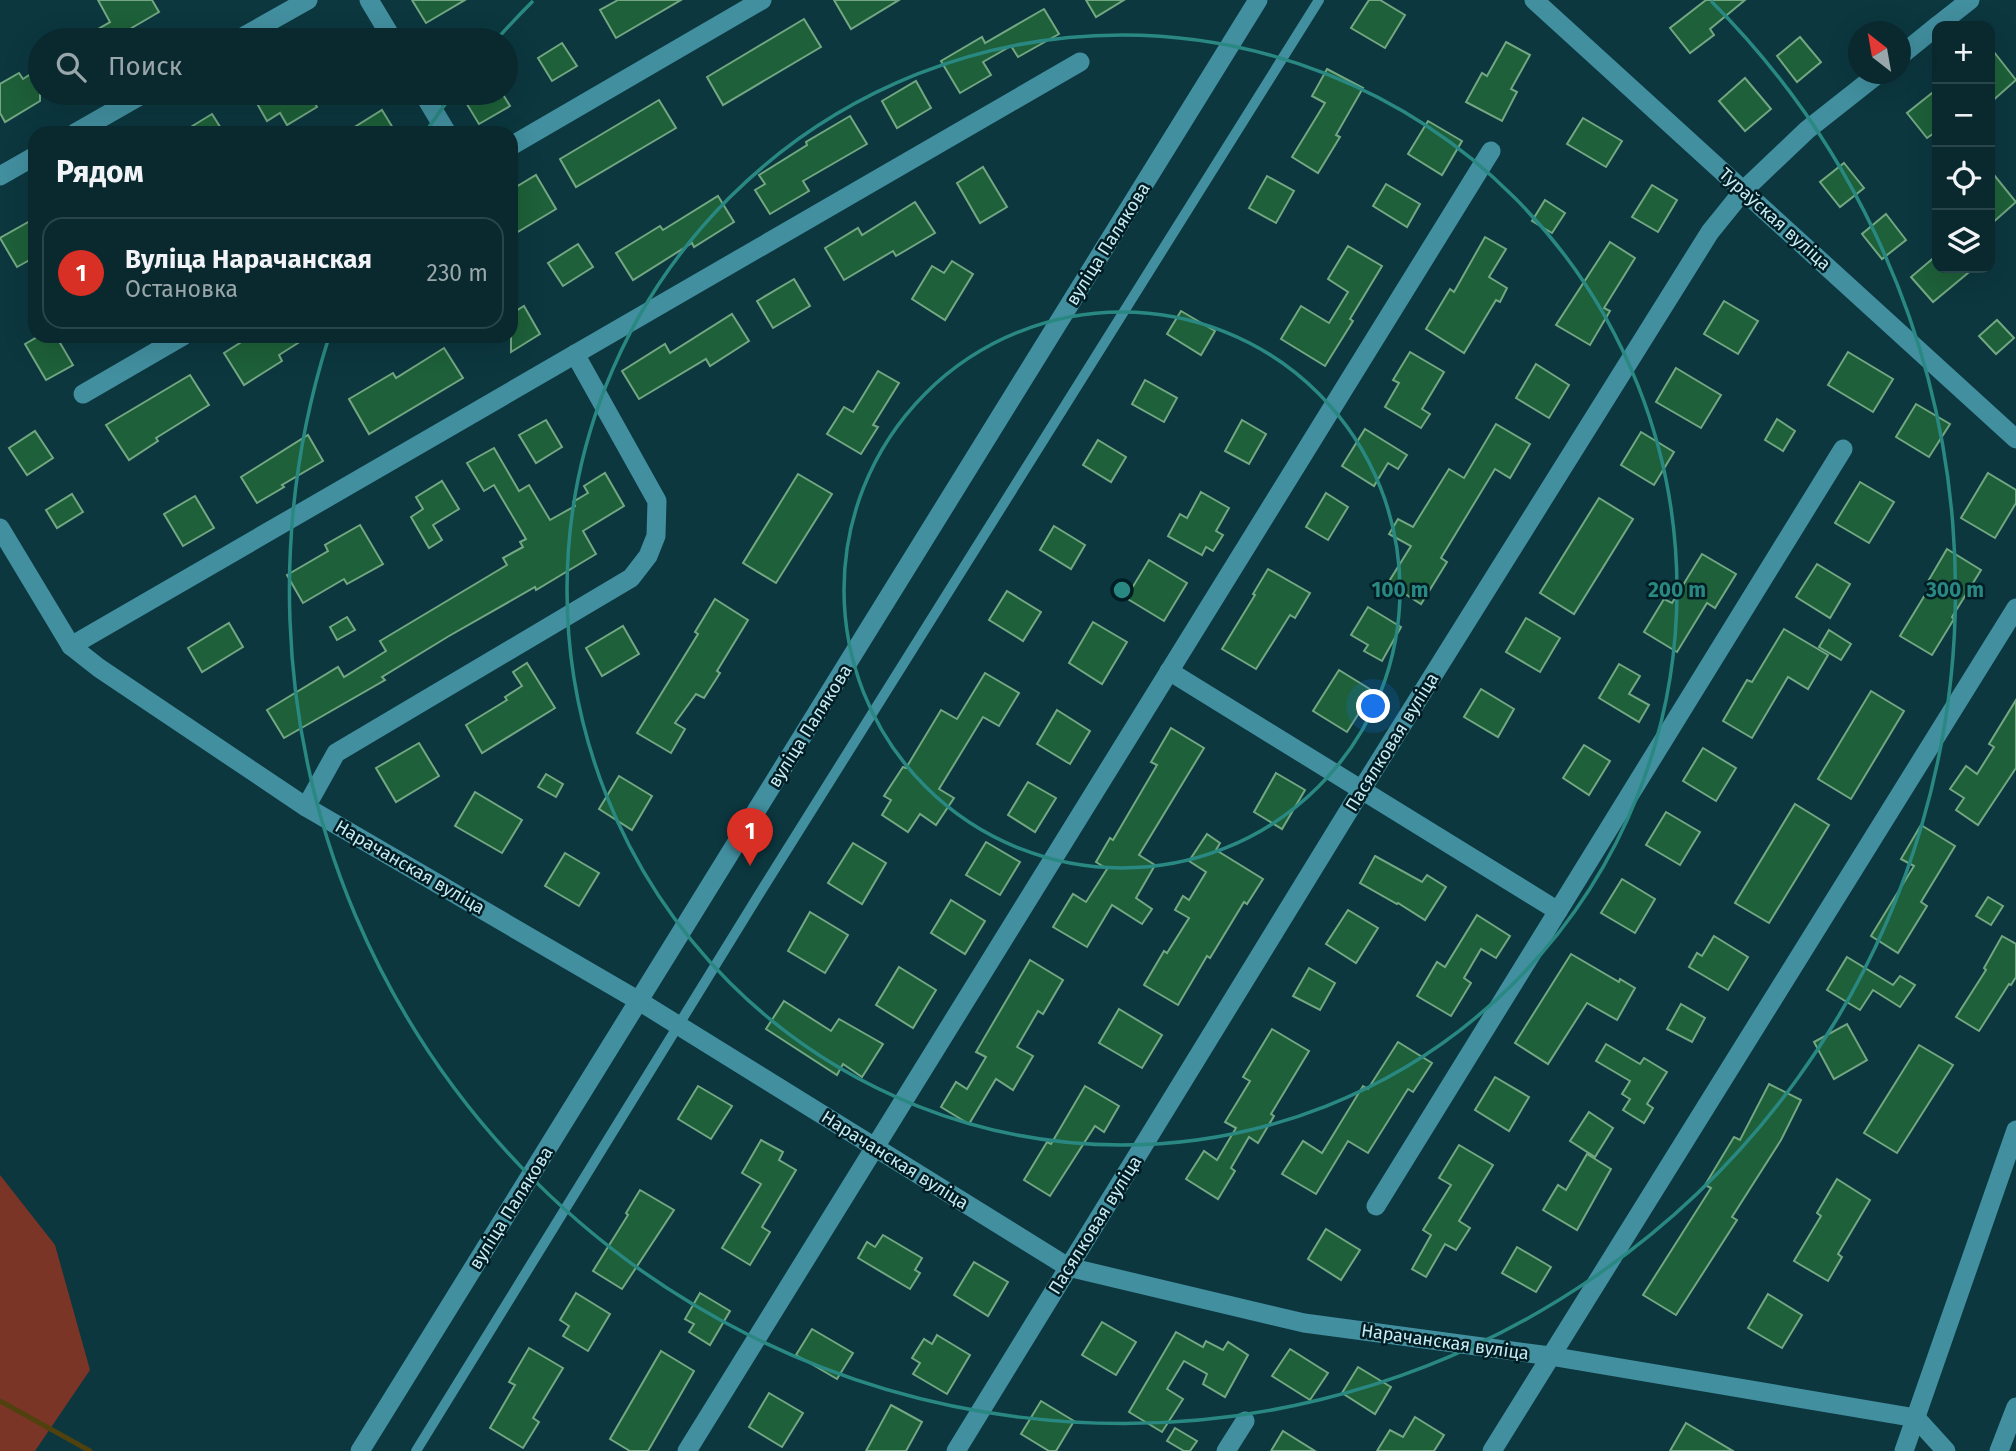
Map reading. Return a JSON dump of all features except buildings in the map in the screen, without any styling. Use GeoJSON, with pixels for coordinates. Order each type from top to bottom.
{"type":"FeatureCollection","features":[{"type":"Feature","properties":{"kind":"street"},"geometry":{"type":"LineString","coordinates":[[258,28],[308,0]]}},
{"type":"Feature","properties":{"kind":"street"},"geometry":{"type":"LineString","coordinates":[[369,0],[386,28]]}},
{"type":"Feature","properties":{"kind":"street"},"geometry":{"type":"LineString","coordinates":[[518,142],[762,0]]}},
{"type":"Feature","properties":{"kind":"street","name":"вуліца Палякова"},"geometry":{"type":"LineString","coordinates":[[360,1451],[1258,0]]}},
{"type":"Feature","properties":{"kind":"street","name":"Тураўская вуліца"},"geometry":{"type":"LineString","coordinates":[[1534,0],[2016,439]]}},
{"type":"Feature","properties":{"kind":"street"},"geometry":{"type":"LineString","coordinates":[[1943,21],[1970,0]]}},
{"type":"Feature","properties":{"kind":"street"},"geometry":{"type":"LineString","coordinates":[[1911,47],[1932,30]]}},
{"type":"Feature","properties":{"kind":"street"},"geometry":{"type":"LineString","coordinates":[[71,646],[1080,61]]}},
{"type":"Feature","properties":{"kind":"street","name":"Пасялковая вуліца"},"geometry":{"type":"LineString","coordinates":[[956,1451],[1362,789],[1710,232],[1744,190],[1807,130],[1865,84]]}},
{"type":"Feature","properties":{"kind":"street"},"geometry":{"type":"LineString","coordinates":[[87,126],[124,105]]}},
{"type":"Feature","properties":{"kind":"street"},"geometry":{"type":"LineString","coordinates":[[430,105],[443,126]]}},
{"type":"Feature","properties":{"kind":"street"},"geometry":{"type":"LineString","coordinates":[[687,1451],[1491,151]]}},
{"type":"Feature","properties":{"kind":"street"},"geometry":{"type":"LineString","coordinates":[[0,176],[28,160]]}},
{"type":"Feature","properties":{"kind":"street"},"geometry":{"type":"LineString","coordinates":[[83,394],[171,343]]}},
{"type":"Feature","properties":{"kind":"street"},"geometry":{"type":"LineString","coordinates":[[306,807],[336,753],[631,578],[648,556],[656,536],[657,501],[575,354]]}},
{"type":"Feature","properties":{"kind":"street"},"geometry":{"type":"LineString","coordinates":[[1376,1206],[1843,449]]}},
{"type":"Feature","properties":{"kind":"street","name":"Нарачанская вуліца"},"geometry":{"type":"LineString","coordinates":[[0,528],[71,646],[306,807],[639,1001],[1068,1268],[1304,1323],[1550,1356],[1916,1418]]}},
{"type":"Feature","properties":{"kind":"street"},"geometry":{"type":"LineString","coordinates":[[1492,1451],[2016,608]]}},
{"type":"Feature","properties":{"kind":"street"},"geometry":{"type":"LineString","coordinates":[[1170,671],[1558,911]]}},
{"type":"Feature","properties":{"kind":"street"},"geometry":{"type":"LineString","coordinates":[[1904,1451],[2016,1130]]}},
{"type":"Feature","properties":{"kind":"street"},"geometry":{"type":"LineString","coordinates":[[1999,1451],[2014,1416]]}},
{"type":"Feature","properties":{"kind":"street"},"geometry":{"type":"LineString","coordinates":[[1916,1418],[1946,1451]]}},
{"type":"Feature","properties":{"kind":"street"},"geometry":{"type":"LineString","coordinates":[[1226,1451],[1245,1421]]}},
{"type":"Feature","properties":{"kind":"lane"},"geometry":{"type":"LineString","coordinates":[[416,1451],[1319,0]]}},
{"type":"Feature","properties":{"kind":"shaded area"},"geometry":{"type":"Polygon","coordinates":[[[0,1175],[55,1245],[90,1370],[35,1451],[0,1451],[0,1175]]]}},
{"type":"Feature","properties":{"kind":"waterway"},"geometry":{"type":"LineString","coordinates":[[0,1401],[90,1451]]}},
{"type":"Feature","properties":{"kind":"place","name":"Вуліца Нарачанская"},"geometry":{"type":"Point","coordinates":[750,866]}}]}
